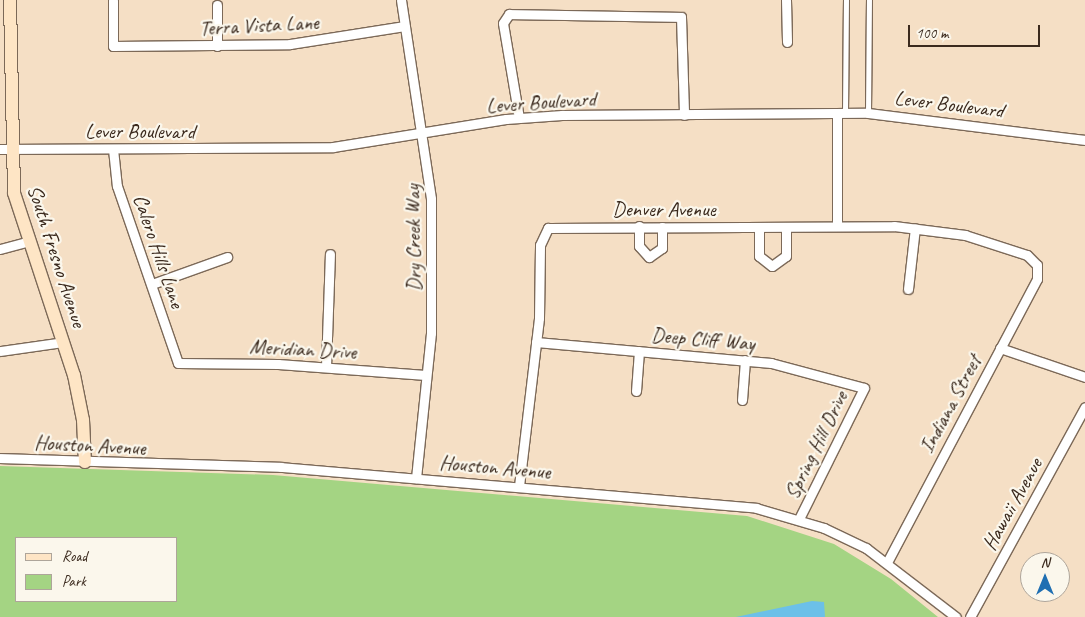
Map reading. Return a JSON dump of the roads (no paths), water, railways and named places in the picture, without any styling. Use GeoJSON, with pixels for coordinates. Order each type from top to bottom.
{"type":"FeatureCollection","features":[{"type":"Feature","properties":{"kind":"street","name":"South Fresno Avenue"},"geometry":{"type":"LineString","coordinates":[[10,0],[5,48],[5,149],[27,242],[63,342],[80,397],[85,462]]}},
{"type":"Feature","properties":{"kind":"street","name":"Terra Vista Lane"},"geometry":{"type":"LineString","coordinates":[[113,0],[113,46],[290,44],[405,26]]}},
{"type":"Feature","properties":{"kind":"street","name":"Dry Creek Way"},"geometry":{"type":"LineString","coordinates":[[401,0],[423,133],[431,198],[431,333],[416,478]]}},
{"type":"Feature","properties":{"kind":"street"},"geometry":{"type":"LineString","coordinates":[[786,0],[787,42]]}},
{"type":"Feature","properties":{"kind":"street"},"geometry":{"type":"LineString","coordinates":[[217,5],[217,46]]}},
{"type":"Feature","properties":{"kind":"street"},"geometry":{"type":"LineString","coordinates":[[519,118],[504,23],[509,14],[681,16],[684,115]]}},
{"type":"Feature","properties":{"kind":"street","name":"Lever Boulevard"},"geometry":{"type":"LineString","coordinates":[[5,149],[318,148],[519,118],[868,113],[1085,140]]}},
{"type":"Feature","properties":{"kind":"street"},"geometry":{"type":"LineString","coordinates":[[837,225],[841,114]]}},
{"type":"Feature","properties":{"kind":"street","name":"Calero Hills Lane"},"geometry":{"type":"LineString","coordinates":[[113,149],[118,186],[178,363]]}},
{"type":"Feature","properties":{"kind":"street","name":"Denver Avenue"},"geometry":{"type":"LineString","coordinates":[[519,486],[536,342],[543,233],[556,226],[786,228],[837,225],[915,228],[965,235],[1019,252],[1036,262]]}},
{"type":"Feature","properties":{"kind":"street"},"geometry":{"type":"LineString","coordinates":[[639,226],[639,246],[650,257],[662,248],[662,227]]}},
{"type":"Feature","properties":{"kind":"street"},"geometry":{"type":"LineString","coordinates":[[758,227],[758,256],[772,266],[786,256],[786,228]]}},
{"type":"Feature","properties":{"kind":"street"},"geometry":{"type":"LineString","coordinates":[[908,289],[915,228]]}},
{"type":"Feature","properties":{"kind":"street"},"geometry":{"type":"LineString","coordinates":[[0,249],[27,242]]}},
{"type":"Feature","properties":{"kind":"street"},"geometry":{"type":"LineString","coordinates":[[326,367],[330,254]]}},
{"type":"Feature","properties":{"kind":"street"},"geometry":{"type":"LineString","coordinates":[[152,284],[227,257]]}},
{"type":"Feature","properties":{"kind":"street","name":"Indiana Street"},"geometry":{"type":"LineString","coordinates":[[887,562],[1037,280],[1036,262]]}},
{"type":"Feature","properties":{"kind":"street"},"geometry":{"type":"LineString","coordinates":[[0,351],[63,342]]}},
{"type":"Feature","properties":{"kind":"street","name":"Deep Cliff Way"},"geometry":{"type":"LineString","coordinates":[[536,342],[745,360],[803,369],[864,388]]}},
{"type":"Feature","properties":{"kind":"street"},"geometry":{"type":"LineString","coordinates":[[1000,348],[1085,377]]}},
{"type":"Feature","properties":{"kind":"street"},"geometry":{"type":"LineString","coordinates":[[636,391],[639,351]]}},
{"type":"Feature","properties":{"kind":"street"},"geometry":{"type":"LineString","coordinates":[[742,400],[745,360]]}},
{"type":"Feature","properties":{"kind":"street","name":"Meridian Drive"},"geometry":{"type":"LineString","coordinates":[[178,363],[326,367],[426,376]]}},
{"type":"Feature","properties":{"kind":"street","name":"Spring Hill Drive"},"geometry":{"type":"LineString","coordinates":[[799,519],[864,388]]}},
{"type":"Feature","properties":{"kind":"street","name":"Hawaii Avenue"},"geometry":{"type":"LineString","coordinates":[[970,617],[1085,407]]}},
{"type":"Feature","properties":{"kind":"street","name":"Houston Avenue"},"geometry":{"type":"LineString","coordinates":[[0,458],[281,467],[728,504],[799,519],[842,536],[887,562],[956,617]]}},
{"type":"Feature","properties":{"kind":"lane"},"geometry":{"type":"LineString","coordinates":[[841,114],[846,0]]}},
{"type":"Feature","properties":{"kind":"lane"},"geometry":{"type":"LineString","coordinates":[[868,113],[869,0]]}},
{"type":"Feature","properties":{"kind":"water"},"geometry":{"type":"Polygon","coordinates":[[[812,601],[824,602],[825,617],[736,617],[812,601]]]}}]}
